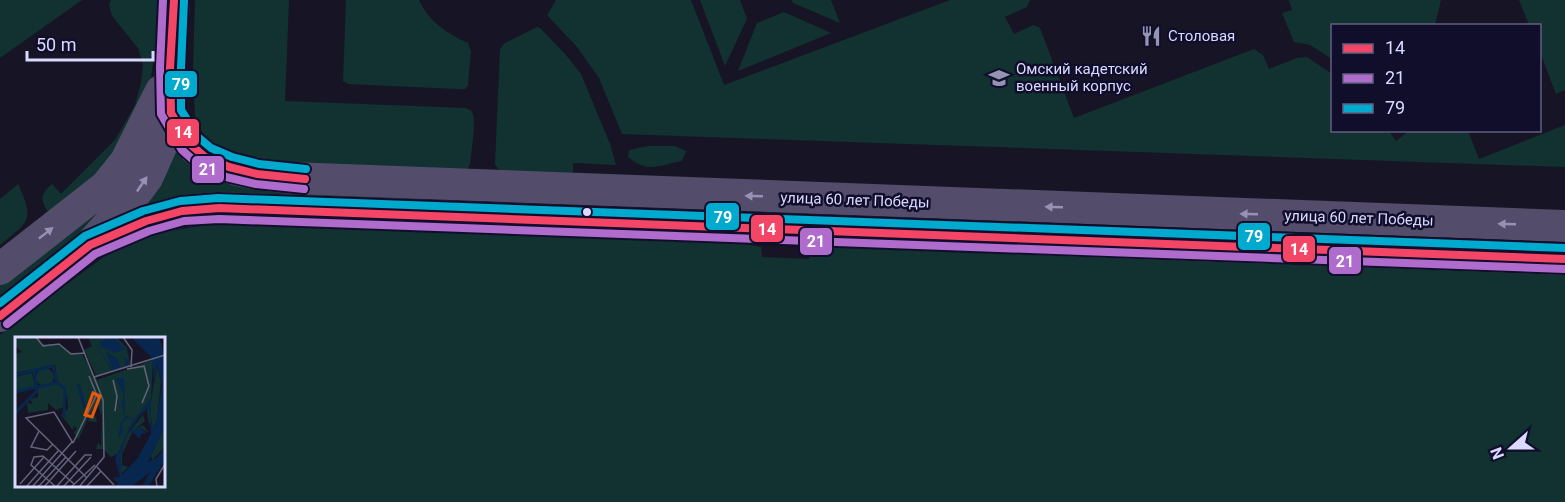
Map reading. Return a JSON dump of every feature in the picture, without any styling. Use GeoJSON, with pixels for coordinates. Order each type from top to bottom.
{"type":"FeatureCollection","features":[{"type":"Feature","properties":{"kind":"main road"},"geometry":{"type":"LineString","coordinates":[[0,316],[90,245],[129,202],[147,177],[160,148],[171,113],[170,68],[174,0]]}},
{"type":"Feature","properties":{"kind":"main road"},"geometry":{"type":"LineString","coordinates":[[0,269],[106,186],[126,161],[155,106],[170,68]]}},
{"type":"Feature","properties":{"kind":"main road","name":"улица 60 лет Победы"},"geometry":{"type":"LineString","coordinates":[[171,113],[190,144],[205,157],[229,167],[257,174],[291,178],[1565,226]]}},
{"type":"Feature","properties":{"kind":"main road"},"geometry":{"type":"LineString","coordinates":[[435,218],[436,185]]}},
{"type":"Feature","properties":{"kind":"main road"},"geometry":{"type":"LineString","coordinates":[[711,228],[712,195]]}},
{"type":"Feature","properties":{"kind":"main road"},"geometry":{"type":"LineString","coordinates":[[1005,238],[1006,206]]}},
{"type":"Feature","properties":{"kind":"main road"},"geometry":{"type":"LineString","coordinates":[[90,245],[146,221],[182,211],[219,208],[435,218],[1565,259]]}},
{"type":"Feature","properties":{"kind":"green space"},"geometry":{"type":"Polygon","coordinates":[[[0,0],[82,0],[0,58],[0,0]]]}},
{"type":"Feature","properties":{"kind":"green space"},"geometry":{"type":"Polygon","coordinates":[[[111,0],[158,0],[150,84],[141,114],[103,169],[49,213],[43,201],[45,191],[52,184],[61,194],[115,140],[135,105],[143,64],[138,48],[112,16],[109,5],[111,0]]]}},
{"type":"Feature","properties":{"kind":"green space"},"geometry":{"type":"Polygon","coordinates":[[[195,0],[289,0],[285,101],[466,108],[470,110],[474,119],[474,131],[470,164],[467,170],[279,167],[224,153],[202,139],[197,128],[193,66],[195,0]]]}},
{"type":"Feature","properties":{"kind":"green space"},"geometry":{"type":"Polygon","coordinates":[[[346,0],[419,0],[439,26],[468,43],[471,51],[468,85],[465,89],[458,89],[348,84],[343,81],[346,0]]]}},
{"type":"Feature","properties":{"kind":"green space","name":"Омский кадетский военный корпус"},"geometry":{"type":"Polygon","coordinates":[[[556,0],[691,0],[724,85],[950,0],[1030,0],[1027,7],[1005,17],[1014,34],[1033,25],[1040,28],[1074,118],[1254,49],[1263,55],[1269,69],[1297,58],[1307,57],[1331,73],[1331,132],[1390,132],[1396,141],[1405,132],[1468,132],[1479,159],[1565,125],[1565,167],[622,134],[599,78],[577,47],[547,15],[556,0]]]}},
{"type":"Feature","properties":{"kind":"green space"},"geometry":{"type":"Polygon","coordinates":[[[700,0],[740,0],[747,19],[725,66],[700,0]]]}},
{"type":"Feature","properties":{"kind":"green space"},"geometry":{"type":"Polygon","coordinates":[[[792,0],[831,0],[840,23],[793,3],[792,0]]]}},
{"type":"Feature","properties":{"kind":"green space"},"geometry":{"type":"Polygon","coordinates":[[[1289,0],[1441,0],[1435,24],[1331,24],[1331,58],[1310,45],[1294,42],[1282,13],[1292,10],[1289,0]]]}},
{"type":"Feature","properties":{"kind":"green space"},"geometry":{"type":"Polygon","coordinates":[[[1519,0],[1565,0],[1565,90],[1556,94],[1541,55],[1541,24],[1529,24],[1519,0]]]}},
{"type":"Feature","properties":{"kind":"green space"},"geometry":{"type":"Polygon","coordinates":[[[784,12],[831,33],[738,71],[757,23],[784,12]]]}},
{"type":"Feature","properties":{"kind":"green space"},"geometry":{"type":"Polygon","coordinates":[[[537,27],[566,55],[581,74],[610,144],[616,165],[573,163],[573,173],[519,177],[509,175],[495,164],[500,49],[505,43],[537,27]]]}},
{"type":"Feature","properties":{"kind":"green space"},"geometry":{"type":"Polygon","coordinates":[[[171,139],[183,155],[416,194],[415,207],[139,211],[171,139]]]}},
{"type":"Feature","properties":{"kind":"green space"},"geometry":{"type":"Polygon","coordinates":[[[648,146],[675,146],[686,151],[682,161],[654,167],[642,165],[628,157],[629,150],[648,146]]]}},
{"type":"Feature","properties":{"kind":"green space"},"geometry":{"type":"Polygon","coordinates":[[[18,184],[26,206],[26,219],[17,231],[0,245],[0,199],[18,184]]]}},
{"type":"Feature","properties":{"kind":"green space"},"geometry":{"type":"Polygon","coordinates":[[[112,205],[0,302],[0,284],[98,212],[112,205]]]}},
{"type":"Feature","properties":{"kind":"green space"},"geometry":{"type":"Polygon","coordinates":[[[221,223],[717,239],[761,247],[762,257],[809,259],[810,251],[858,245],[1565,272],[1565,502],[0,502],[0,335],[104,257],[142,235],[221,223]]]}},
{"type":"Feature","properties":{"kind":"transit line","name":"21"},"geometry":{"type":"LineString","coordinates":[[163,0],[160,67],[161,114],[182,150],[200,166],[226,177],[256,184],[304,189]]}},
{"type":"Feature","properties":{"kind":"transit line","name":"14"},"geometry":{"type":"LineString","coordinates":[[174,0],[170,68],[171,113],[190,144],[205,157],[229,167],[257,174],[305,179]]}},
{"type":"Feature","properties":{"kind":"transit line","name":"79"},"geometry":{"type":"LineString","coordinates":[[184,1],[181,110],[198,137],[211,148],[232,157],[259,164],[306,169]]}},
{"type":"Feature","properties":{"kind":"transit line","name":"79"},"geometry":{"type":"LineString","coordinates":[[0,303],[85,236],[143,211],[180,201],[218,198],[1565,248]]}},
{"type":"Feature","properties":{"kind":"transit line","name":"14"},"geometry":{"type":"LineString","coordinates":[[0,316],[90,245],[146,221],[182,211],[219,208],[1565,259]]}},
{"type":"Feature","properties":{"kind":"transit line","name":"21"},"geometry":{"type":"LineString","coordinates":[[7,324],[95,254],[149,231],[184,221],[219,219],[1565,269]]}},
{"type":"Feature","properties":{"kind":"place","name":"Столовая"},"geometry":{"type":"Point","coordinates":[1151,36]}},
{"type":"Feature","properties":{"kind":"place","name":"Омский кадетский военный корпус"},"geometry":{"type":"Point","coordinates":[999,78]}}]}
